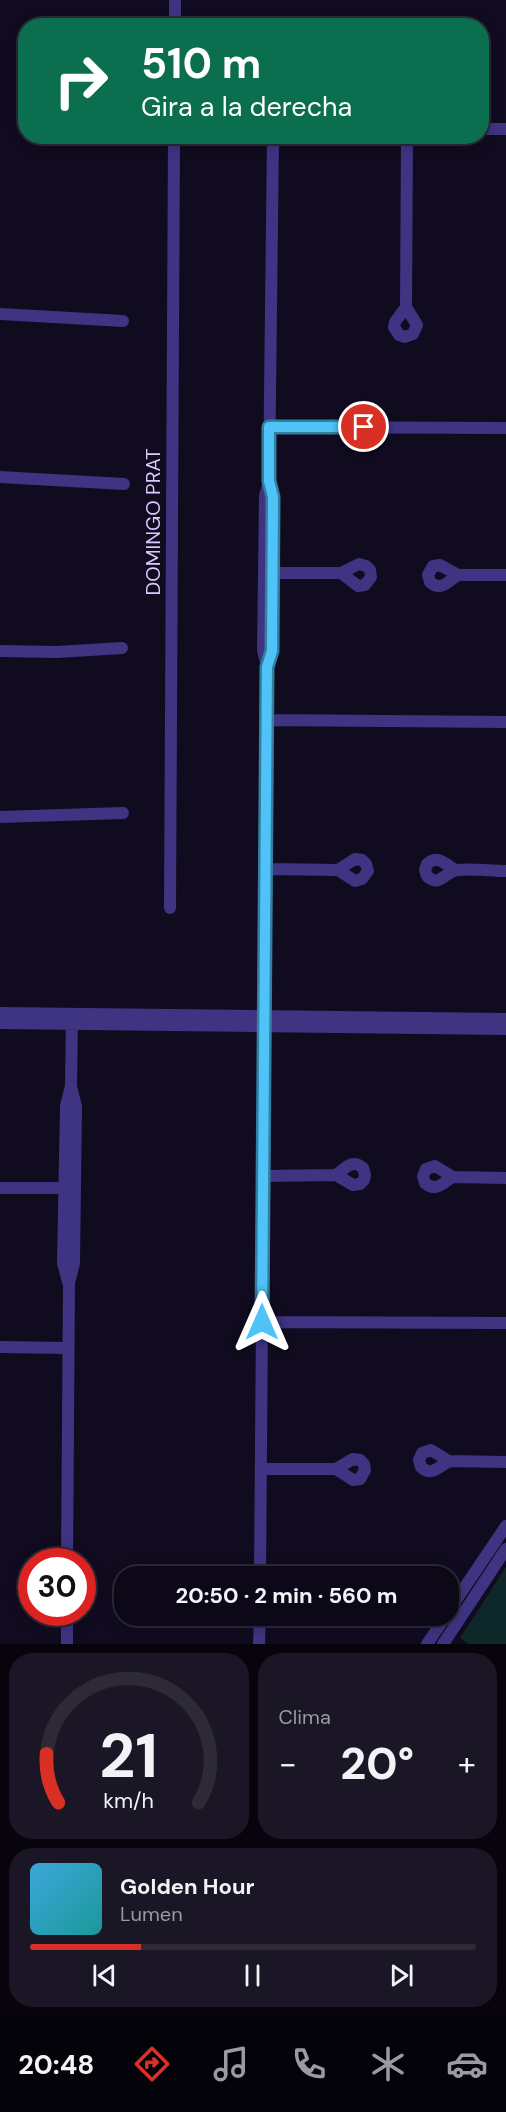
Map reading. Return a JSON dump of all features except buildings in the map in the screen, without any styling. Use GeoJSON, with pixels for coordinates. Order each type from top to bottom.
{"type":"FeatureCollection","features":[{"type":"Feature","properties":{"kind":"street"},"geometry":{"type":"LineString","coordinates":[[175,0],[175,18]]}},
{"type":"Feature","properties":{"kind":"street"},"geometry":{"type":"LineString","coordinates":[[489,129],[506,129]]}},
{"type":"Feature","properties":{"kind":"street","name":"DOMINGO PRAT"},"geometry":{"type":"LineString","coordinates":[[170,908],[174,144]]}},
{"type":"Feature","properties":{"kind":"street"},"geometry":{"type":"LineString","coordinates":[[260,1566],[267,667],[272,651],[268,573],[273,497],[269,481],[273,144]]}},
{"type":"Feature","properties":{"kind":"street"},"geometry":{"type":"LineString","coordinates":[[406,307],[407,144]]}},
{"type":"Feature","properties":{"kind":"street"},"geometry":{"type":"LineString","coordinates":[[0,314],[123,321]]}},
{"type":"Feature","properties":{"kind":"street"},"geometry":{"type":"LineString","coordinates":[[269,427],[506,428]]}},
{"type":"Feature","properties":{"kind":"street"},"geometry":{"type":"LineString","coordinates":[[0,477],[124,484]]}},
{"type":"Feature","properties":{"kind":"street"},"geometry":{"type":"LineString","coordinates":[[268,573],[341,573]]}},
{"type":"Feature","properties":{"kind":"street"},"geometry":{"type":"LineString","coordinates":[[458,575],[506,575]]}},
{"type":"Feature","properties":{"kind":"street"},"geometry":{"type":"LineString","coordinates":[[0,651],[57,652],[122,648]]}},
{"type":"Feature","properties":{"kind":"street"},"geometry":{"type":"LineString","coordinates":[[267,720],[506,722]]}},
{"type":"Feature","properties":{"kind":"street"},"geometry":{"type":"LineString","coordinates":[[0,817],[123,813]]}},
{"type":"Feature","properties":{"kind":"street"},"geometry":{"type":"LineString","coordinates":[[267,869],[338,870]]}},
{"type":"Feature","properties":{"kind":"street"},"geometry":{"type":"LineString","coordinates":[[455,870],[506,871]]}},
{"type":"Feature","properties":{"kind":"street"},"geometry":{"type":"LineString","coordinates":[[0,1012],[72,1019]]}},
{"type":"Feature","properties":{"kind":"street"},"geometry":{"type":"LineString","coordinates":[[67,1548],[69,1283],[74,1263],[70,1188],[76,1107],[71,1086],[72,1019]]}},
{"type":"Feature","properties":{"kind":"street"},"geometry":{"type":"LineString","coordinates":[[0,1023],[72,1019],[266,1021],[506,1019]]}},
{"type":"Feature","properties":{"kind":"street"},"geometry":{"type":"LineString","coordinates":[[266,1021],[506,1029]]}},
{"type":"Feature","properties":{"kind":"street"},"geometry":{"type":"LineString","coordinates":[[264,1176],[336,1175]]}},
{"type":"Feature","properties":{"kind":"street"},"geometry":{"type":"LineString","coordinates":[[453,1177],[506,1178]]}},
{"type":"Feature","properties":{"kind":"street"},"geometry":{"type":"LineString","coordinates":[[0,1188],[70,1188]]}},
{"type":"Feature","properties":{"kind":"street"},"geometry":{"type":"LineString","coordinates":[[262,1322],[506,1323]]}},
{"type":"Feature","properties":{"kind":"street"},"geometry":{"type":"LineString","coordinates":[[0,1347],[68,1348]]}},
{"type":"Feature","properties":{"kind":"street"},"geometry":{"type":"LineString","coordinates":[[449,1461],[506,1462]]}},
{"type":"Feature","properties":{"kind":"street"},"geometry":{"type":"LineString","coordinates":[[262,1469],[336,1469]]}},
{"type":"Feature","properties":{"kind":"street"},"geometry":{"type":"LineString","coordinates":[[459,1596],[506,1526]]}},
{"type":"Feature","properties":{"kind":"street"},"geometry":{"type":"LineString","coordinates":[[443,1644],[506,1549]]}},
{"type":"Feature","properties":{"kind":"street"},"geometry":{"type":"LineString","coordinates":[[67,1626],[67,1644]]}},
{"type":"Feature","properties":{"kind":"street"},"geometry":{"type":"LineString","coordinates":[[259,1644],[260,1626]]}},
{"type":"Feature","properties":{"kind":"street"},"geometry":{"type":"LineString","coordinates":[[427,1644],[439,1626]]}},
{"type":"Feature","properties":{"kind":"green space"},"geometry":{"type":"Polygon","coordinates":[[[506,1567],[506,1644],[469,1644],[460,1638],[506,1567]]]}},
{"type":"Feature","properties":{"kind":"route"},"geometry":{"type":"LineString","coordinates":[[262,1322],[267,667],[272,651],[273,497],[269,481],[269,427],[364,427]]}}]}
